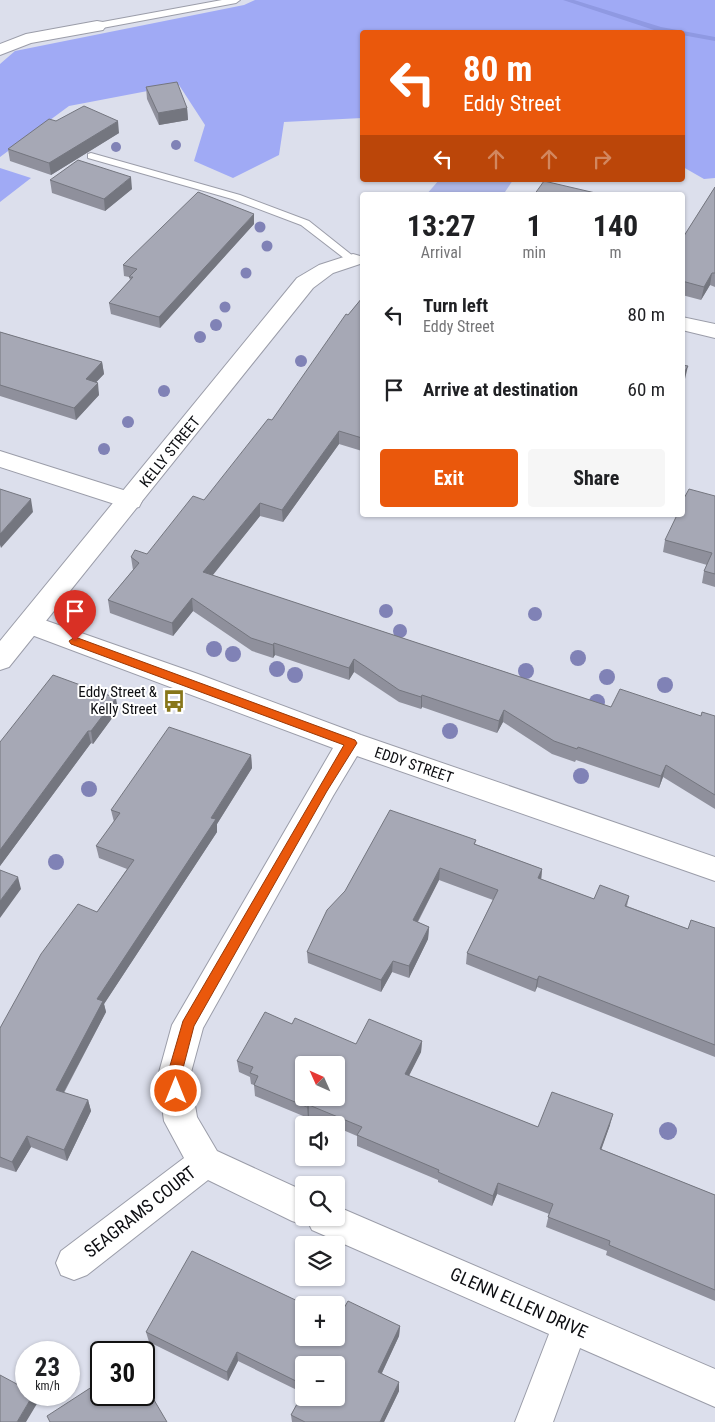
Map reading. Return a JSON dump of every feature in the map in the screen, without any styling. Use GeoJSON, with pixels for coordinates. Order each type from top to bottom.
{"type":"FeatureCollection","features":[{"type":"Feature","properties":{"kind":"street"},"geometry":{"type":"LineString","coordinates":[[0,50],[26,39],[97,26]]}},
{"type":"Feature","properties":{"kind":"street","name":"KELLY STREET"},"geometry":{"type":"LineString","coordinates":[[0,660],[305,283],[326,269],[358,260]]}},
{"type":"Feature","properties":{"kind":"street"},"geometry":{"type":"LineString","coordinates":[[685,324],[715,330]]}},
{"type":"Feature","properties":{"kind":"street"},"geometry":{"type":"LineString","coordinates":[[0,459],[130,501]]}},
{"type":"Feature","properties":{"kind":"street","name":"EDDY STREET"},"geometry":{"type":"LineString","coordinates":[[30,624],[351,743],[715,870]]}},
{"type":"Feature","properties":{"kind":"street"},"geometry":{"type":"LineString","coordinates":[[295,1205],[205,1162],[181,1121],[174,1076],[188,1025],[323,788],[351,743]]}},
{"type":"Feature","properties":{"kind":"street","name":"SEAGRAMS COURT"},"geometry":{"type":"LineString","coordinates":[[74,1262],[205,1162]]}},
{"type":"Feature","properties":{"kind":"street","name":"GLENN ELLEN DRIVE"},"geometry":{"type":"LineString","coordinates":[[342,1226],[715,1388]]}},
{"type":"Feature","properties":{"kind":"street"},"geometry":{"type":"LineString","coordinates":[[534,1422],[570,1326]]}},
{"type":"Feature","properties":{"kind":"lane"},"geometry":{"type":"LineString","coordinates":[[97,26],[236,0]]}},
{"type":"Feature","properties":{"kind":"lane"},"geometry":{"type":"LineString","coordinates":[[91,156],[236,197],[305,223],[358,260]]}},
{"type":"Feature","properties":{"kind":"shaded area"},"geometry":{"type":"Polygon","coordinates":[[[255,0],[715,0],[715,178],[704,179],[685,168],[685,30],[360,30],[360,118],[284,122],[279,155],[233,178],[194,161],[205,125],[179,85],[69,106],[0,157],[0,64],[15,51],[244,5],[255,0]]]}},
{"type":"Feature","properties":{"kind":"shaded area"},"geometry":{"type":"Polygon","coordinates":[[[0,168],[31,178],[0,202],[0,168]]]}},
{"type":"Feature","properties":{"kind":"shaded area"},"geometry":{"type":"Polygon","coordinates":[[[437,182],[512,182],[505,192],[429,192],[437,182]]]}},
{"type":"Feature","properties":{"kind":"building"},"geometry":{"type":"Polygon","coordinates":[[[177,82],[187,108],[158,113],[146,87],[177,82]]]}},
{"type":"Feature","properties":{"kind":"building"},"geometry":{"type":"Polygon","coordinates":[[[84,106],[118,121],[49,163],[8,149],[49,119],[56,121],[84,106]]]}},
{"type":"Feature","properties":{"kind":"building"},"geometry":{"type":"Polygon","coordinates":[[[78,160],[131,177],[104,199],[50,180],[78,160]]]}},
{"type":"Feature","properties":{"kind":"building"},"geometry":{"type":"Polygon","coordinates":[[[543,182],[548,182],[591,192],[536,192],[543,182]]]}},
{"type":"Feature","properties":{"kind":"building"},"geometry":{"type":"Polygon","coordinates":[[[715,187],[715,273],[712,273],[704,287],[685,282],[685,234],[715,187]]]}},
{"type":"Feature","properties":{"kind":"building"},"geometry":{"type":"Polygon","coordinates":[[[198,192],[254,214],[159,317],[109,303],[133,277],[129,277],[137,269],[123,265],[198,192]]]}},
{"type":"Feature","properties":{"kind":"building"},"geometry":{"type":"Polygon","coordinates":[[[360,300],[360,437],[339,431],[282,510],[260,503],[203,572],[611,707],[620,689],[701,716],[702,712],[715,716],[715,795],[666,765],[661,776],[578,747],[577,749],[554,741],[504,710],[499,721],[422,695],[421,697],[399,690],[354,659],[349,668],[274,643],[273,645],[251,638],[192,598],[172,623],[108,600],[139,563],[131,557],[135,550],[147,554],[193,496],[204,500],[268,419],[272,420],[346,314],[348,315],[360,300]]]}},
{"type":"Feature","properties":{"kind":"building"},"geometry":{"type":"Polygon","coordinates":[[[0,332],[102,362],[86,379],[98,383],[74,408],[0,385],[0,332]]]}},
{"type":"Feature","properties":{"kind":"building"},"geometry":{"type":"Polygon","coordinates":[[[0,489],[31,499],[0,534],[0,489]]]}},
{"type":"Feature","properties":{"kind":"building"},"geometry":{"type":"Polygon","coordinates":[[[689,489],[715,496],[715,574],[704,571],[712,553],[665,540],[676,517],[685,517],[685,496],[689,489]]]}},
{"type":"Feature","properties":{"kind":"building"},"geometry":{"type":"Polygon","coordinates":[[[53,675],[116,698],[91,731],[88,731],[0,850],[0,742],[53,675]]]}},
{"type":"Feature","properties":{"kind":"building"},"geometry":{"type":"Polygon","coordinates":[[[169,727],[251,755],[211,818],[216,819],[97,999],[103,1001],[56,1090],[88,1100],[64,1150],[27,1136],[12,1162],[0,1157],[0,1028],[41,954],[78,904],[97,912],[134,860],[96,846],[120,813],[111,810],[169,727]]]}},
{"type":"Feature","properties":{"kind":"building"},"geometry":{"type":"Polygon","coordinates":[[[390,810],[476,840],[474,844],[542,869],[538,878],[594,899],[600,885],[629,896],[625,906],[688,929],[691,920],[715,928],[715,1045],[539,976],[537,980],[467,953],[498,890],[440,868],[413,920],[429,927],[409,966],[393,961],[381,980],[307,952],[327,910],[345,891],[390,810]]]}},
{"type":"Feature","properties":{"kind":"building"},"geometry":{"type":"Polygon","coordinates":[[[0,870],[18,877],[0,901],[0,870]]]}},
{"type":"Feature","properties":{"kind":"building"},"geometry":{"type":"Polygon","coordinates":[[[265,1012],[292,1024],[295,1018],[356,1044],[369,1019],[422,1041],[405,1074],[538,1127],[552,1092],[613,1114],[600,1149],[715,1195],[715,1290],[609,1245],[610,1241],[548,1217],[553,1204],[498,1183],[493,1196],[438,1172],[439,1170],[357,1135],[362,1127],[345,1120],[345,1116],[336,1116],[311,1106],[345,1106],[345,1056],[295,1056],[295,1102],[254,1085],[258,1076],[250,1073],[253,1067],[237,1061],[265,1012]]]}},
{"type":"Feature","properties":{"kind":"building"},"geometry":{"type":"Polygon","coordinates":[[[192,1251],[295,1300],[295,1346],[345,1346],[345,1306],[348,1301],[400,1326],[378,1372],[399,1382],[380,1422],[305,1422],[291,1415],[296,1406],[345,1406],[345,1356],[295,1356],[295,1381],[237,1352],[227,1372],[146,1332],[192,1251]]]}},
{"type":"Feature","properties":{"kind":"building"},"geometry":{"type":"Polygon","coordinates":[[[0,1375],[15,1383],[15,1406],[26,1406],[17,1422],[0,1422],[0,1375]]]}},
{"type":"Feature","properties":{"kind":"building"},"geometry":{"type":"Polygon","coordinates":[[[90,1388],[90,1406],[155,1406],[155,1402],[167,1422],[50,1422],[47,1416],[62,1406],[80,1406],[80,1395],[90,1388]]]}},
{"type":"Feature","properties":{"kind":"waterway"},"geometry":{"type":"LineString","coordinates":[[567,0],[667,30]]}},
{"type":"Feature","properties":{"kind":"waterway"},"geometry":{"type":"LineString","coordinates":[[685,34],[715,39]]}},
{"type":"Feature","properties":{"kind":"place","name":"Eddy Street & Kelly Street"},"geometry":{"type":"Point","coordinates":[174,701]}},
{"type":"Feature","properties":{"kind":"route"},"geometry":{"type":"LineString","coordinates":[[75,641],[188,681],[351,743],[323,788],[188,1025],[174,1076],[176,1091]]}}]}
